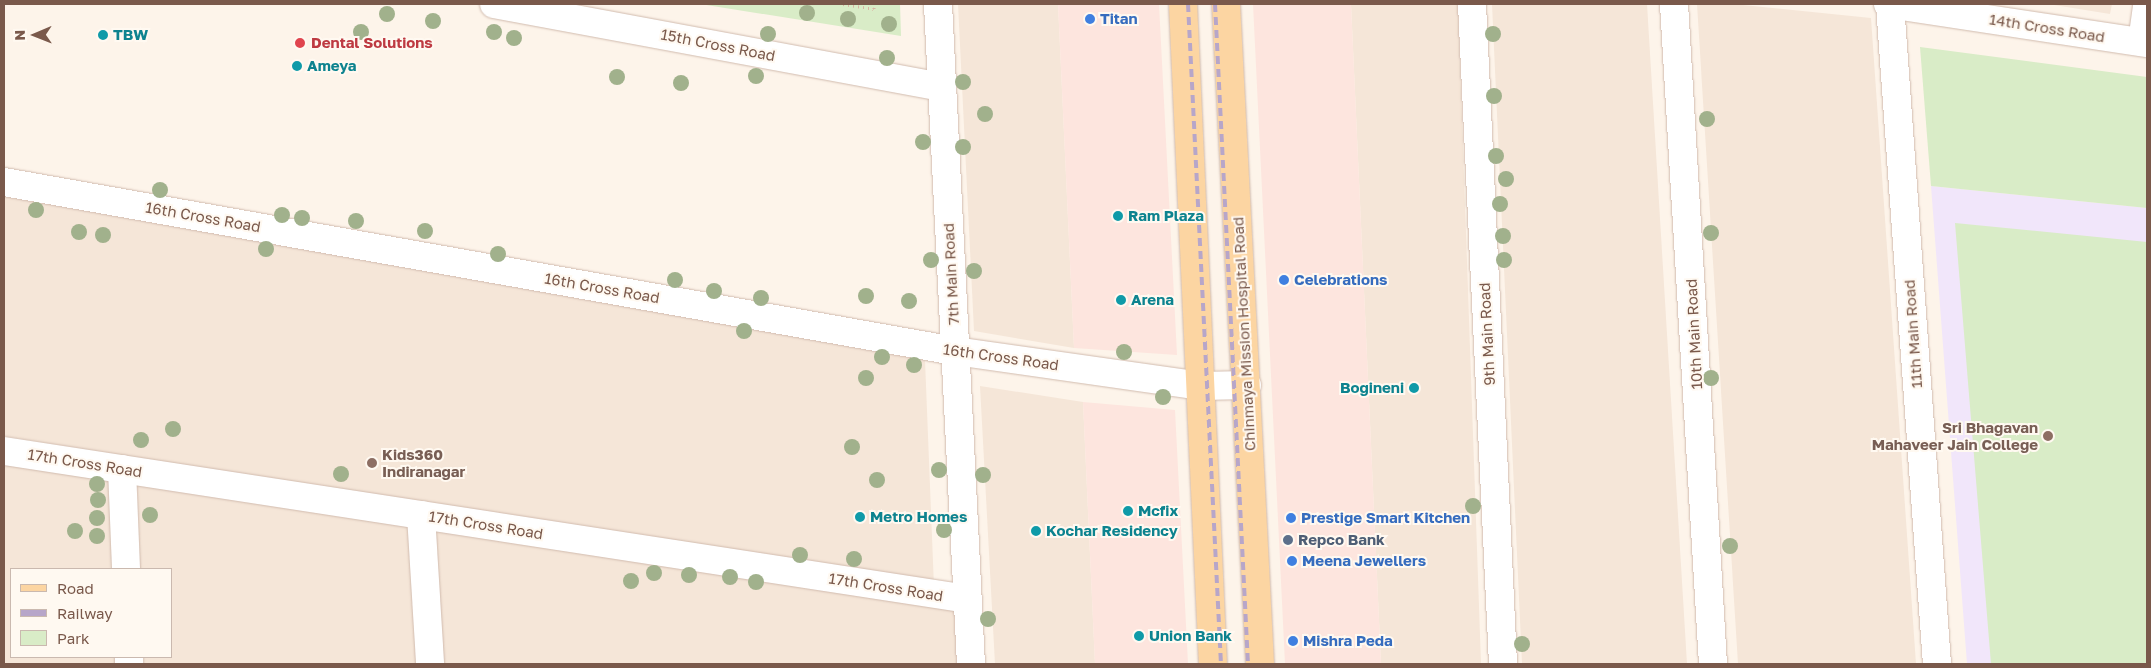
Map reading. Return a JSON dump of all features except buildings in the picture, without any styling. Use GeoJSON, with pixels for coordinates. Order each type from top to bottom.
{"type":"FeatureCollection","features":[{"type":"Feature","properties":{"kind":"main road"},"geometry":{"type":"LineString","coordinates":[[1183,4],[1213,664]]}},
{"type":"Feature","properties":{"kind":"main road","name":"Chinmaya Mission Hospital Road"},"geometry":{"type":"LineString","coordinates":[[1226,4],[1260,664]]}},
{"type":"Feature","properties":{"kind":"street","name":"15th Cross Road"},"geometry":{"type":"LineString","coordinates":[[494,4],[941,87]]}},
{"type":"Feature","properties":{"kind":"street","name":"7th Main Road"},"geometry":{"type":"LineString","coordinates":[[938,4],[971,664]]}},
{"type":"Feature","properties":{"kind":"street","name":"9th Main Road"},"geometry":{"type":"LineString","coordinates":[[1472,4],[1503,664]]}},
{"type":"Feature","properties":{"kind":"street","name":"10th Main Road"},"geometry":{"type":"LineString","coordinates":[[1674,4],[1713,664]]}},
{"type":"Feature","properties":{"kind":"street","name":"14th Cross Road"},"geometry":{"type":"LineString","coordinates":[[1889,4],[2145,43]]}},
{"type":"Feature","properties":{"kind":"street","name":"11th Main Road"},"geometry":{"type":"LineString","coordinates":[[1889,4],[1937,664]]}},
{"type":"Feature","properties":{"kind":"street"},"geometry":{"type":"LineString","coordinates":[[2145,43],[2147,6]]}},
{"type":"Feature","properties":{"kind":"street","name":"16th Cross Road"},"geometry":{"type":"LineString","coordinates":[[4,182],[956,351],[1201,386],[1247,385]]}},
{"type":"Feature","properties":{"kind":"street","name":"17th Cross Road"},"geometry":{"type":"LineString","coordinates":[[4,451],[968,599]]}},
{"type":"Feature","properties":{"kind":"street"},"geometry":{"type":"LineString","coordinates":[[122,469],[126,568]]}},
{"type":"Feature","properties":{"kind":"street"},"geometry":{"type":"LineString","coordinates":[[421,515],[430,664]]}},
{"type":"Feature","properties":{"kind":"path"},"geometry":{"type":"LineString","coordinates":[[843,4],[874,9],[874,4]]}},
{"type":"Feature","properties":{"kind":"shaded area"},"geometry":{"type":"Polygon","coordinates":[[[958,4],[1058,4],[1074,348],[974,331],[958,4]]]}},
{"type":"Feature","properties":{"kind":"shaded area"},"geometry":{"type":"Polygon","coordinates":[[[1058,4],[1159,4],[1177,355],[1074,348],[1058,4]]]}},
{"type":"Feature","properties":{"kind":"shaded area"},"geometry":{"type":"Polygon","coordinates":[[[1253,4],[1351,4],[1381,664],[1285,664],[1253,4]]]}},
{"type":"Feature","properties":{"kind":"shaded area"},"geometry":{"type":"Polygon","coordinates":[[[1351,4],[1458,4],[1481,664],[1381,664],[1351,4]]]}},
{"type":"Feature","properties":{"kind":"shaded area"},"geometry":{"type":"Polygon","coordinates":[[[1492,4],[1647,4],[1687,664],[1522,664],[1492,4]]]}},
{"type":"Feature","properties":{"kind":"shaded area"},"geometry":{"type":"Polygon","coordinates":[[[1697,4],[1733,4],[1871,18],[1916,664],[1738,664],[1697,4]]]}},
{"type":"Feature","properties":{"kind":"shaded area"},"geometry":{"type":"Polygon","coordinates":[[[2048,4],[2112,4],[2110,14],[2048,4]]]}},
{"type":"Feature","properties":{"kind":"shaded area","name":"Sri Bhagavan Mahaveer Jain College"},"geometry":{"type":"Polygon","coordinates":[[[1931,186],[2147,208],[2147,664],[1967,664],[1931,186]]]}},
{"type":"Feature","properties":{"kind":"shaded area"},"geometry":{"type":"Polygon","coordinates":[[[4,194],[925,360],[934,587],[4,436],[4,194]]]}},
{"type":"Feature","properties":{"kind":"shaded area"},"geometry":{"type":"Polygon","coordinates":[[[980,386],[1083,402],[1095,664],[995,664],[980,386]]]}},
{"type":"Feature","properties":{"kind":"shaded area"},"geometry":{"type":"Polygon","coordinates":[[[1083,402],[1175,410],[1188,664],[1095,664],[1083,402]]]}},
{"type":"Feature","properties":{"kind":"shaded area"},"geometry":{"type":"Polygon","coordinates":[[[4,464],[110,481],[113,568],[10,568],[10,658],[117,658],[117,664],[4,664],[4,464]]]}},
{"type":"Feature","properties":{"kind":"shaded area"},"geometry":{"type":"Polygon","coordinates":[[[137,482],[411,525],[416,664],[144,664],[144,658],[172,658],[172,568],[140,568],[137,482]]]}},
{"type":"Feature","properties":{"kind":"shaded area"},"geometry":{"type":"Polygon","coordinates":[[[433,527],[959,611],[963,664],[441,664],[433,527]]]}},
{"type":"Feature","properties":{"kind":"green space"},"geometry":{"type":"Polygon","coordinates":[[[700,4],[900,4],[901,36],[700,4]]]}},
{"type":"Feature","properties":{"kind":"green space"},"geometry":{"type":"Polygon","coordinates":[[[1920,47],[2147,77],[2147,208],[1931,186],[1920,47]]]}},
{"type":"Feature","properties":{"kind":"green space","name":"Sri Bhagavan Mahaveer Jain College"},"geometry":{"type":"Polygon","coordinates":[[[1955,223],[2147,242],[2147,664],[1991,664],[1955,223]]]}},
{"type":"Feature","properties":{"kind":"railway"},"geometry":{"type":"LineString","coordinates":[[1188,4],[1221,664]]}},
{"type":"Feature","properties":{"kind":"railway"},"geometry":{"type":"LineString","coordinates":[[1215,4],[1248,664]]}},
{"type":"Feature","properties":{"kind":"place","name":"Titan"},"geometry":{"type":"Point","coordinates":[1090,19]}},
{"type":"Feature","properties":{"kind":"place","name":"TBW"},"geometry":{"type":"Point","coordinates":[103,35]}},
{"type":"Feature","properties":{"kind":"place","name":"Dental Solutions"},"geometry":{"type":"Point","coordinates":[300,43]}},
{"type":"Feature","properties":{"kind":"place","name":"Ameya"},"geometry":{"type":"Point","coordinates":[297,66]}},
{"type":"Feature","properties":{"kind":"place","name":"Ram Plaza"},"geometry":{"type":"Point","coordinates":[1118,216]}},
{"type":"Feature","properties":{"kind":"place","name":"Celebrations"},"geometry":{"type":"Point","coordinates":[1284,280]}},
{"type":"Feature","properties":{"kind":"place","name":"Arena"},"geometry":{"type":"Point","coordinates":[1121,300]}},
{"type":"Feature","properties":{"kind":"place","name":"Bogineni"},"geometry":{"type":"Point","coordinates":[1414,388]}},
{"type":"Feature","properties":{"kind":"place","name":"Sri Bhagavan Mahaveer Jain College"},"geometry":{"type":"Point","coordinates":[2048,436]}},
{"type":"Feature","properties":{"kind":"place","name":"Kids360 Indiranagar"},"geometry":{"type":"Point","coordinates":[372,463]}},
{"type":"Feature","properties":{"kind":"place","name":"Mcfix"},"geometry":{"type":"Point","coordinates":[1128,511]}},
{"type":"Feature","properties":{"kind":"place","name":"Metro Homes"},"geometry":{"type":"Point","coordinates":[860,517]}},
{"type":"Feature","properties":{"kind":"place","name":"Prestige Smart Kitchen"},"geometry":{"type":"Point","coordinates":[1291,518]}},
{"type":"Feature","properties":{"kind":"place","name":"Kochar Residency"},"geometry":{"type":"Point","coordinates":[1036,531]}},
{"type":"Feature","properties":{"kind":"place","name":"Repco Bank"},"geometry":{"type":"Point","coordinates":[1288,540]}},
{"type":"Feature","properties":{"kind":"place","name":"Meena Jewellers"},"geometry":{"type":"Point","coordinates":[1292,561]}},
{"type":"Feature","properties":{"kind":"place","name":"Union Bank"},"geometry":{"type":"Point","coordinates":[1139,636]}},
{"type":"Feature","properties":{"kind":"place","name":"Mishra Peda"},"geometry":{"type":"Point","coordinates":[1293,641]}}]}
